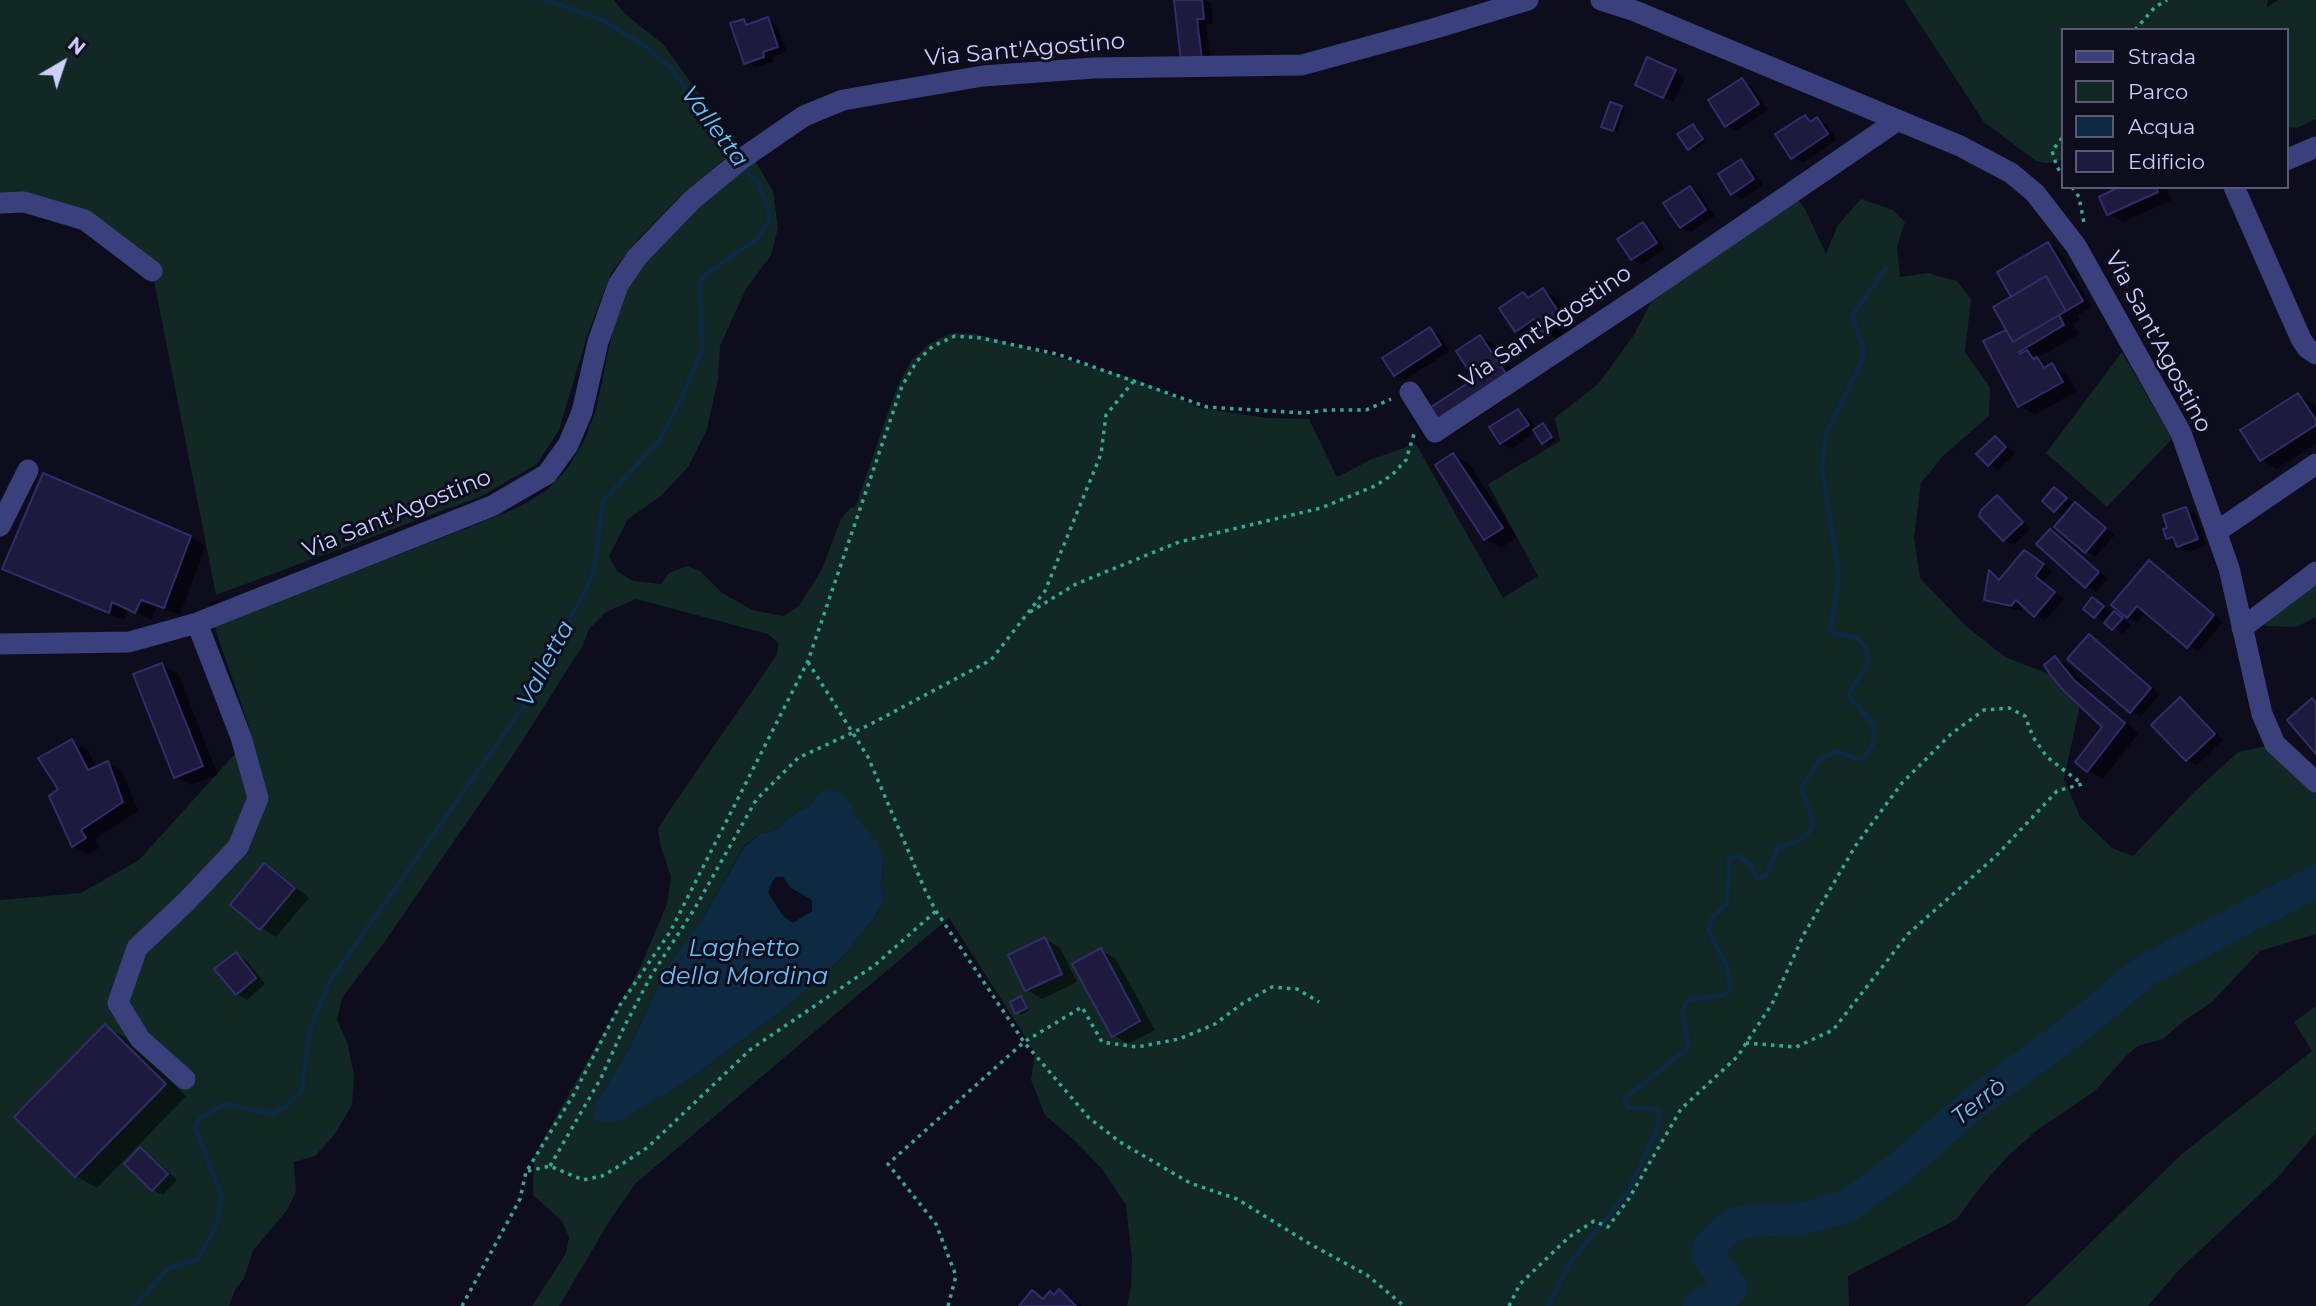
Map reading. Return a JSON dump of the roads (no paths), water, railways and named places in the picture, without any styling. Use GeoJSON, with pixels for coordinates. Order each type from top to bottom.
{"type":"FeatureCollection","features":[{"type":"Feature","properties":{"kind":"street","name":"Via Sant'Agostino"},"geometry":{"type":"LineString","coordinates":[[0,645],[129,642],[197,623],[492,506],[547,474],[569,445],[582,412],[598,342],[618,285],[637,257],[692,200],[736,164],[804,116],[843,100],[983,76],[1094,68],[1302,65],[1436,29],[1528,0]]}},
{"type":"Feature","properties":{"kind":"street","name":"Via Sant'Agostino"},"geometry":{"type":"LineString","coordinates":[[1601,0],[1647,16],[1970,151],[2011,173],[2035,193],[2076,246],[2181,433],[2229,568],[2262,714],[2275,744],[2316,782]]}},
{"type":"Feature","properties":{"kind":"street","name":"Via Sant'Agostino"},"geometry":{"type":"LineString","coordinates":[[1409,392],[1435,432],[1898,120]]}},
{"type":"Feature","properties":{"kind":"street"},"geometry":{"type":"LineString","coordinates":[[2288,159],[2316,147]]}},
{"type":"Feature","properties":{"kind":"street"},"geometry":{"type":"LineString","coordinates":[[2235,189],[2301,339],[2307,348],[2316,354]]}},
{"type":"Feature","properties":{"kind":"street"},"geometry":{"type":"LineString","coordinates":[[0,203],[24,202],[85,220],[152,271]]}},
{"type":"Feature","properties":{"kind":"street"},"geometry":{"type":"LineString","coordinates":[[2216,532],[2316,464]]}},
{"type":"Feature","properties":{"kind":"street"},"geometry":{"type":"LineString","coordinates":[[0,526],[28,470]]}},
{"type":"Feature","properties":{"kind":"street"},"geometry":{"type":"LineString","coordinates":[[2242,628],[2316,572]]}},
{"type":"Feature","properties":{"kind":"street"},"geometry":{"type":"LineString","coordinates":[[185,1079],[140,1039],[118,1003],[137,948],[186,902],[238,847],[258,798],[241,737],[197,623]]}},
{"type":"Feature","properties":{"kind":"water","name":"Laghetto della Mordina"},"geometry":{"type":"Polygon","coordinates":[[[820,792],[840,792],[877,842],[884,858],[881,884],[885,898],[874,919],[843,957],[787,1007],[686,1082],[620,1120],[610,1123],[595,1120],[598,1099],[629,1049],[665,970],[705,914],[744,847],[761,833],[774,831],[798,811],[809,807],[820,792]],[[776,877],[768,893],[783,916],[793,923],[812,911],[812,900],[791,888],[783,877],[776,877]]]}},
{"type":"Feature","properties":{"kind":"waterway","name":"Valletta"},"geometry":{"type":"LineString","coordinates":[[546,0],[600,19],[645,46],[672,69],[734,160]]}},
{"type":"Feature","properties":{"kind":"waterway","name":"Valletta"},"geometry":{"type":"LineString","coordinates":[[134,1306],[169,1268],[197,1260],[217,1224],[221,1195],[195,1127],[200,1118],[225,1104],[272,1114],[287,1106],[302,1091],[309,1033],[329,982],[519,713],[588,585],[594,569],[603,501],[659,441],[702,350],[700,283],[706,274],[757,239],[769,222],[769,212],[758,183],[742,167]]}},
{"type":"Feature","properties":{"kind":"waterway"},"geometry":{"type":"LineString","coordinates":[[1548,1306],[1570,1263],[1629,1190],[1658,1127],[1659,1109],[1628,1108],[1624,1099],[1689,1047],[1682,1011],[1688,1000],[1725,995],[1731,989],[1727,966],[1708,930],[1713,917],[1727,903],[1729,858],[1739,856],[1752,866],[1756,877],[1765,877],[1778,848],[1801,840],[1810,831],[1813,822],[1801,788],[1820,759],[1837,751],[1856,759],[1863,758],[1873,744],[1874,725],[1848,695],[1868,663],[1867,649],[1857,638],[1830,632],[1839,575],[1822,468],[1826,434],[1863,359],[1863,346],[1852,316],[1886,268]]}},
{"type":"Feature","properties":{"kind":"waterway","name":"Terrò"},"geometry":{"type":"LineString","coordinates":[[1699,1306],[1704,1302],[1721,1299],[1731,1288],[1708,1256],[1709,1246],[1732,1225],[1752,1220],[1802,1219],[1849,1205],[1902,1166],[1973,1104],[2081,1024],[2146,970],[2316,881]]}}]}
